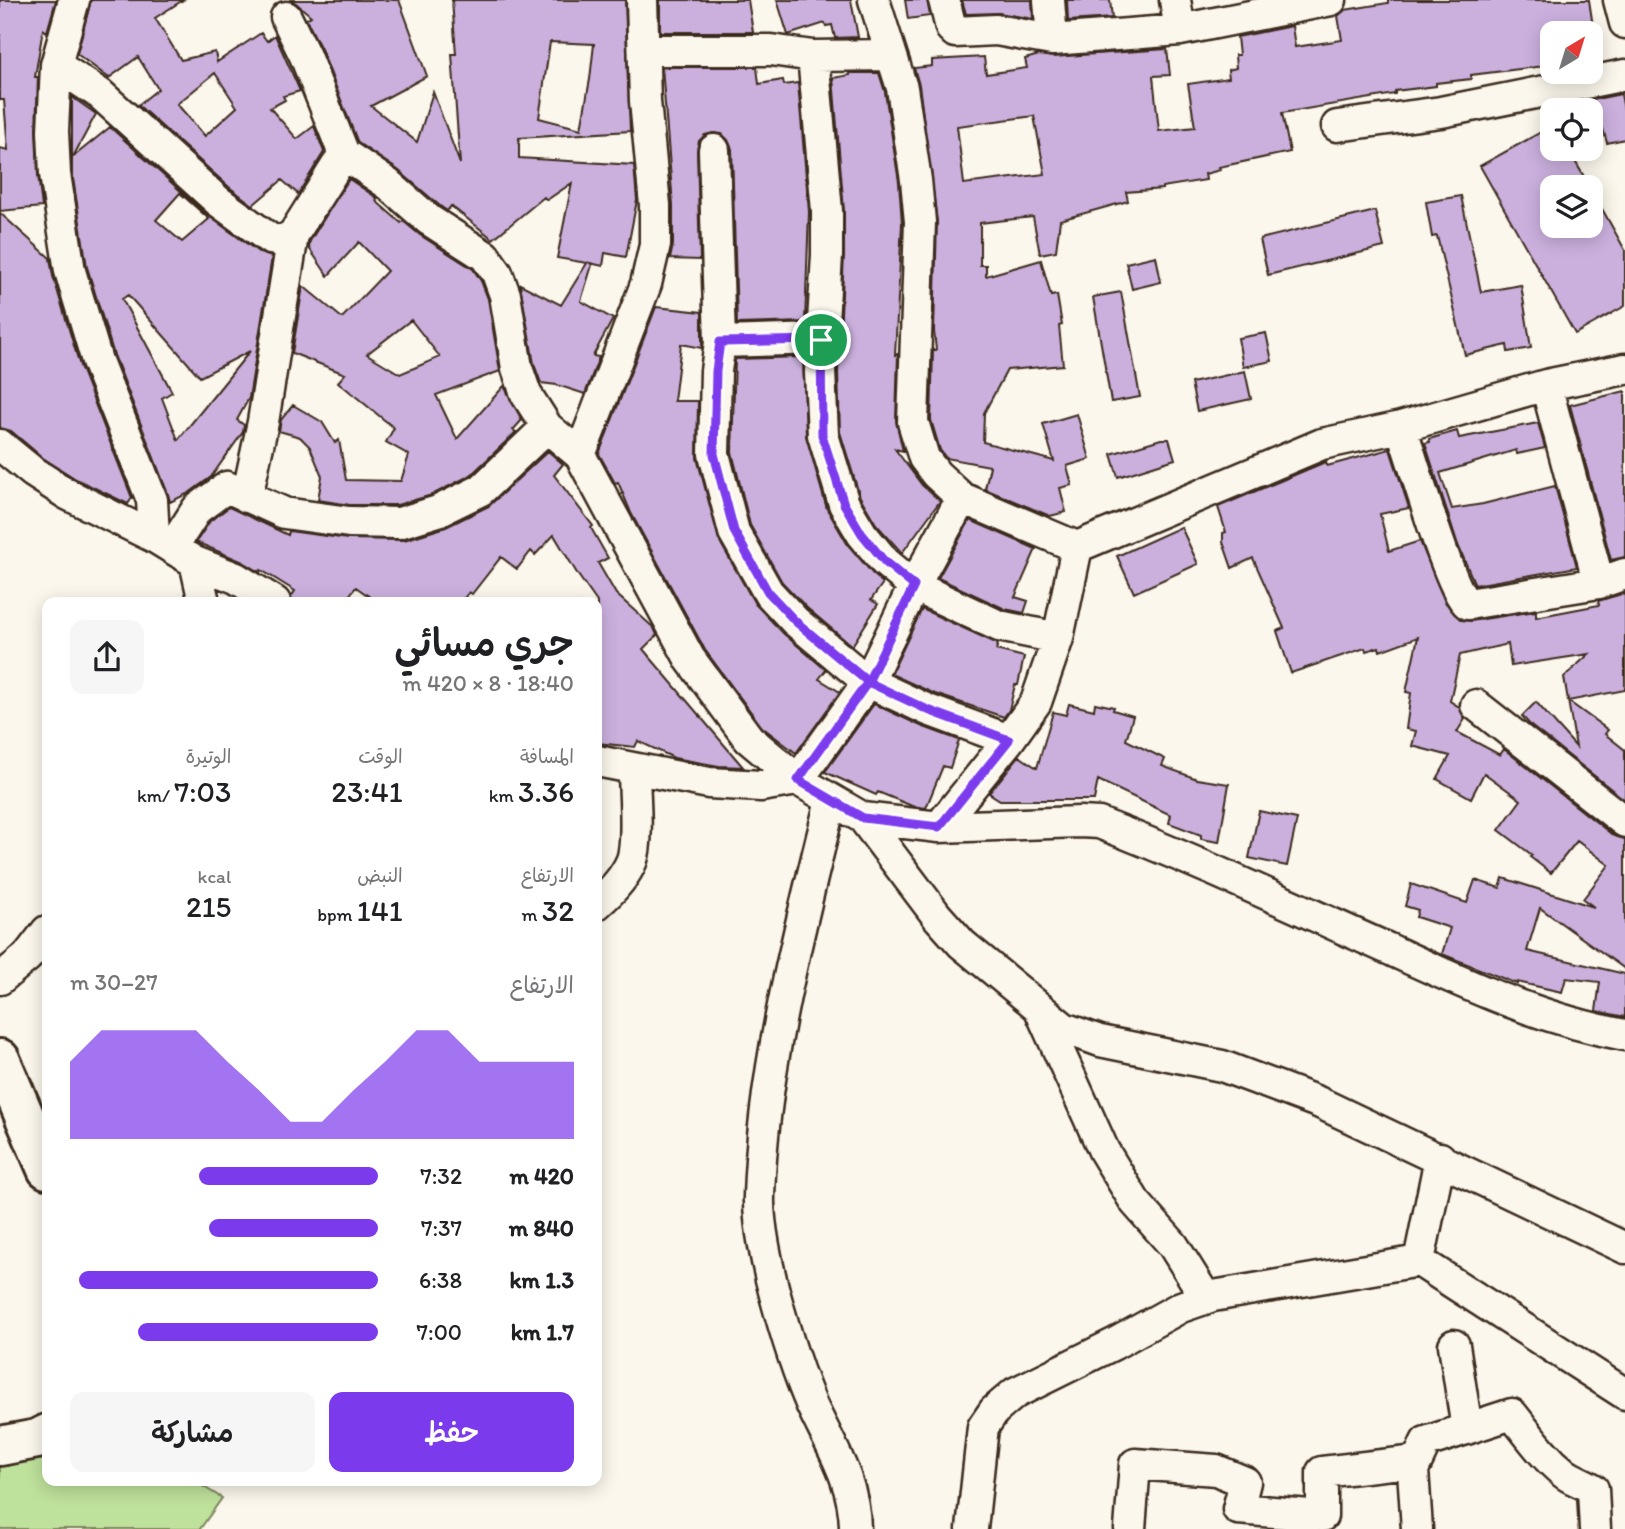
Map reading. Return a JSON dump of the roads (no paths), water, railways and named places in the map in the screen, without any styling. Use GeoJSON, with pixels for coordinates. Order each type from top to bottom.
{"type":"FeatureCollection","features":[{"type":"Feature","properties":{"kind":"main road"},"geometry":{"type":"LineString","coordinates":[[0,1059],[42,1157]]}},
{"type":"Feature","properties":{"kind":"main road"},"geometry":{"type":"LineString","coordinates":[[0,1446],[42,1436]]}},
{"type":"Feature","properties":{"kind":"street"},"geometry":{"type":"LineString","coordinates":[[75,0],[56,65],[53,131],[55,174],[70,271],[97,361],[152,500],[173,549],[201,597]]}},
{"type":"Feature","properties":{"kind":"street"},"geometry":{"type":"LineString","coordinates":[[580,455],[646,284],[654,245],[655,205],[645,101],[642,0]]}},
{"type":"Feature","properties":{"kind":"street"},"geometry":{"type":"LineString","coordinates":[[874,0],[902,88],[920,222],[913,422],[924,458],[936,474],[962,498],[1077,547],[1322,444],[1401,428],[1546,385],[1625,369]]}},
{"type":"Feature","properties":{"kind":"street"},"geometry":{"type":"LineString","coordinates":[[944,0],[951,28],[955,32],[996,30],[1052,40],[1180,30],[1272,5],[1331,0]]}},
{"type":"Feature","properties":{"kind":"street"},"geometry":{"type":"LineString","coordinates":[[1049,0],[1052,40]]}},
{"type":"Feature","properties":{"kind":"street"},"geometry":{"type":"LineString","coordinates":[[1175,0],[1180,30]]}},
{"type":"Feature","properties":{"kind":"street"},"geometry":{"type":"LineString","coordinates":[[1619,0],[1625,23]]}},
{"type":"Feature","properties":{"kind":"street"},"geometry":{"type":"LineString","coordinates":[[286,17],[305,56],[344,154],[388,184],[429,220],[485,256],[497,273],[505,295],[517,368],[526,394],[547,427],[580,455],[690,659],[749,739],[798,780],[863,818],[939,827],[1099,823],[1219,871],[1493,996],[1556,1019],[1625,1035]]}},
{"type":"Feature","properties":{"kind":"street"},"geometry":{"type":"LineString","coordinates":[[645,50],[771,50],[813,56],[890,55]]}},
{"type":"Feature","properties":{"kind":"street"},"geometry":{"type":"LineString","coordinates":[[813,56],[827,211],[821,340],[822,435],[844,504],[862,534],[885,562],[914,586],[999,626],[1058,638]]}},
{"type":"Feature","properties":{"kind":"street"},"geometry":{"type":"LineString","coordinates":[[56,65],[100,94],[218,201],[270,239],[282,241],[293,236]]}},
{"type":"Feature","properties":{"kind":"street"},"geometry":{"type":"LineString","coordinates":[[1337,126],[1441,111],[1625,75]]}},
{"type":"Feature","properties":{"kind":"street"},"geometry":{"type":"LineString","coordinates":[[715,150],[720,342],[716,371],[714,454],[734,531],[768,592],[803,628],[868,682],[928,710],[1009,740]]}},
{"type":"Feature","properties":{"kind":"street"},"geometry":{"type":"LineString","coordinates":[[247,497],[263,422],[293,236],[344,154]]}},
{"type":"Feature","properties":{"kind":"street"},"geometry":{"type":"LineString","coordinates":[[720,342],[821,340]]}},
{"type":"Feature","properties":{"kind":"street"},"geometry":{"type":"LineString","coordinates":[[1401,428],[1445,562],[1463,601],[1468,604],[1612,579],[1546,385]]}},
{"type":"Feature","properties":{"kind":"street"},"geometry":{"type":"LineString","coordinates":[[173,549],[197,509],[227,487],[284,513],[349,523],[399,523],[438,510],[481,490],[547,427]]}},
{"type":"Feature","properties":{"kind":"street"},"geometry":{"type":"LineString","coordinates":[[0,445],[33,472],[67,494],[173,549],[240,590],[260,597]]}},
{"type":"Feature","properties":{"kind":"street"},"geometry":{"type":"LineString","coordinates":[[602,762],[709,783],[761,786],[798,780],[868,682],[914,586],[962,498]]}},
{"type":"Feature","properties":{"kind":"street"},"geometry":{"type":"LineString","coordinates":[[939,827],[1036,702],[1058,638],[1077,547]]}},
{"type":"Feature","properties":{"kind":"street"},"geometry":{"type":"LineString","coordinates":[[1476,705],[1625,822]]}},
{"type":"Feature","properties":{"kind":"street"},"geometry":{"type":"LineString","coordinates":[[602,900],[615,888],[632,860],[635,834],[634,770]]}},
{"type":"Feature","properties":{"kind":"street"},"geometry":{"type":"LineString","coordinates":[[831,800],[795,950],[778,1036],[759,1198],[775,1294],[811,1404],[846,1475],[855,1507],[855,1529]]}},
{"type":"Feature","properties":{"kind":"street"},"geometry":{"type":"LineString","coordinates":[[863,818],[937,916],[962,944],[1064,1028],[1100,1041],[1223,1066],[1344,1112],[1625,1248]]}},
{"type":"Feature","properties":{"kind":"street"},"geometry":{"type":"LineString","coordinates":[[0,979],[27,957],[42,938]]}},
{"type":"Feature","properties":{"kind":"street"},"geometry":{"type":"LineString","coordinates":[[1041,1011],[1104,1152],[1135,1202],[1173,1245],[1206,1298]]}},
{"type":"Feature","properties":{"kind":"street"},"geometry":{"type":"LineString","coordinates":[[1419,1261],[1440,1158]]}},
{"type":"Feature","properties":{"kind":"street"},"geometry":{"type":"LineString","coordinates":[[978,1528],[983,1427],[994,1411],[1015,1393],[1181,1307],[1206,1298],[1419,1261],[1625,1394]]}},
{"type":"Feature","properties":{"kind":"street"},"geometry":{"type":"LineString","coordinates":[[1454,1345],[1467,1429]]}},
{"type":"Feature","properties":{"kind":"street"},"geometry":{"type":"LineString","coordinates":[[1417,1529],[1413,1470],[1426,1442],[1512,1415],[1540,1452],[1566,1475],[1593,1489],[1595,1529]]}},
{"type":"Feature","properties":{"kind":"street"},"geometry":{"type":"LineString","coordinates":[[1130,1529],[1135,1464],[1216,1469],[1245,1482],[1238,1509],[1326,1522],[1322,1472],[1417,1461]]}}]}
